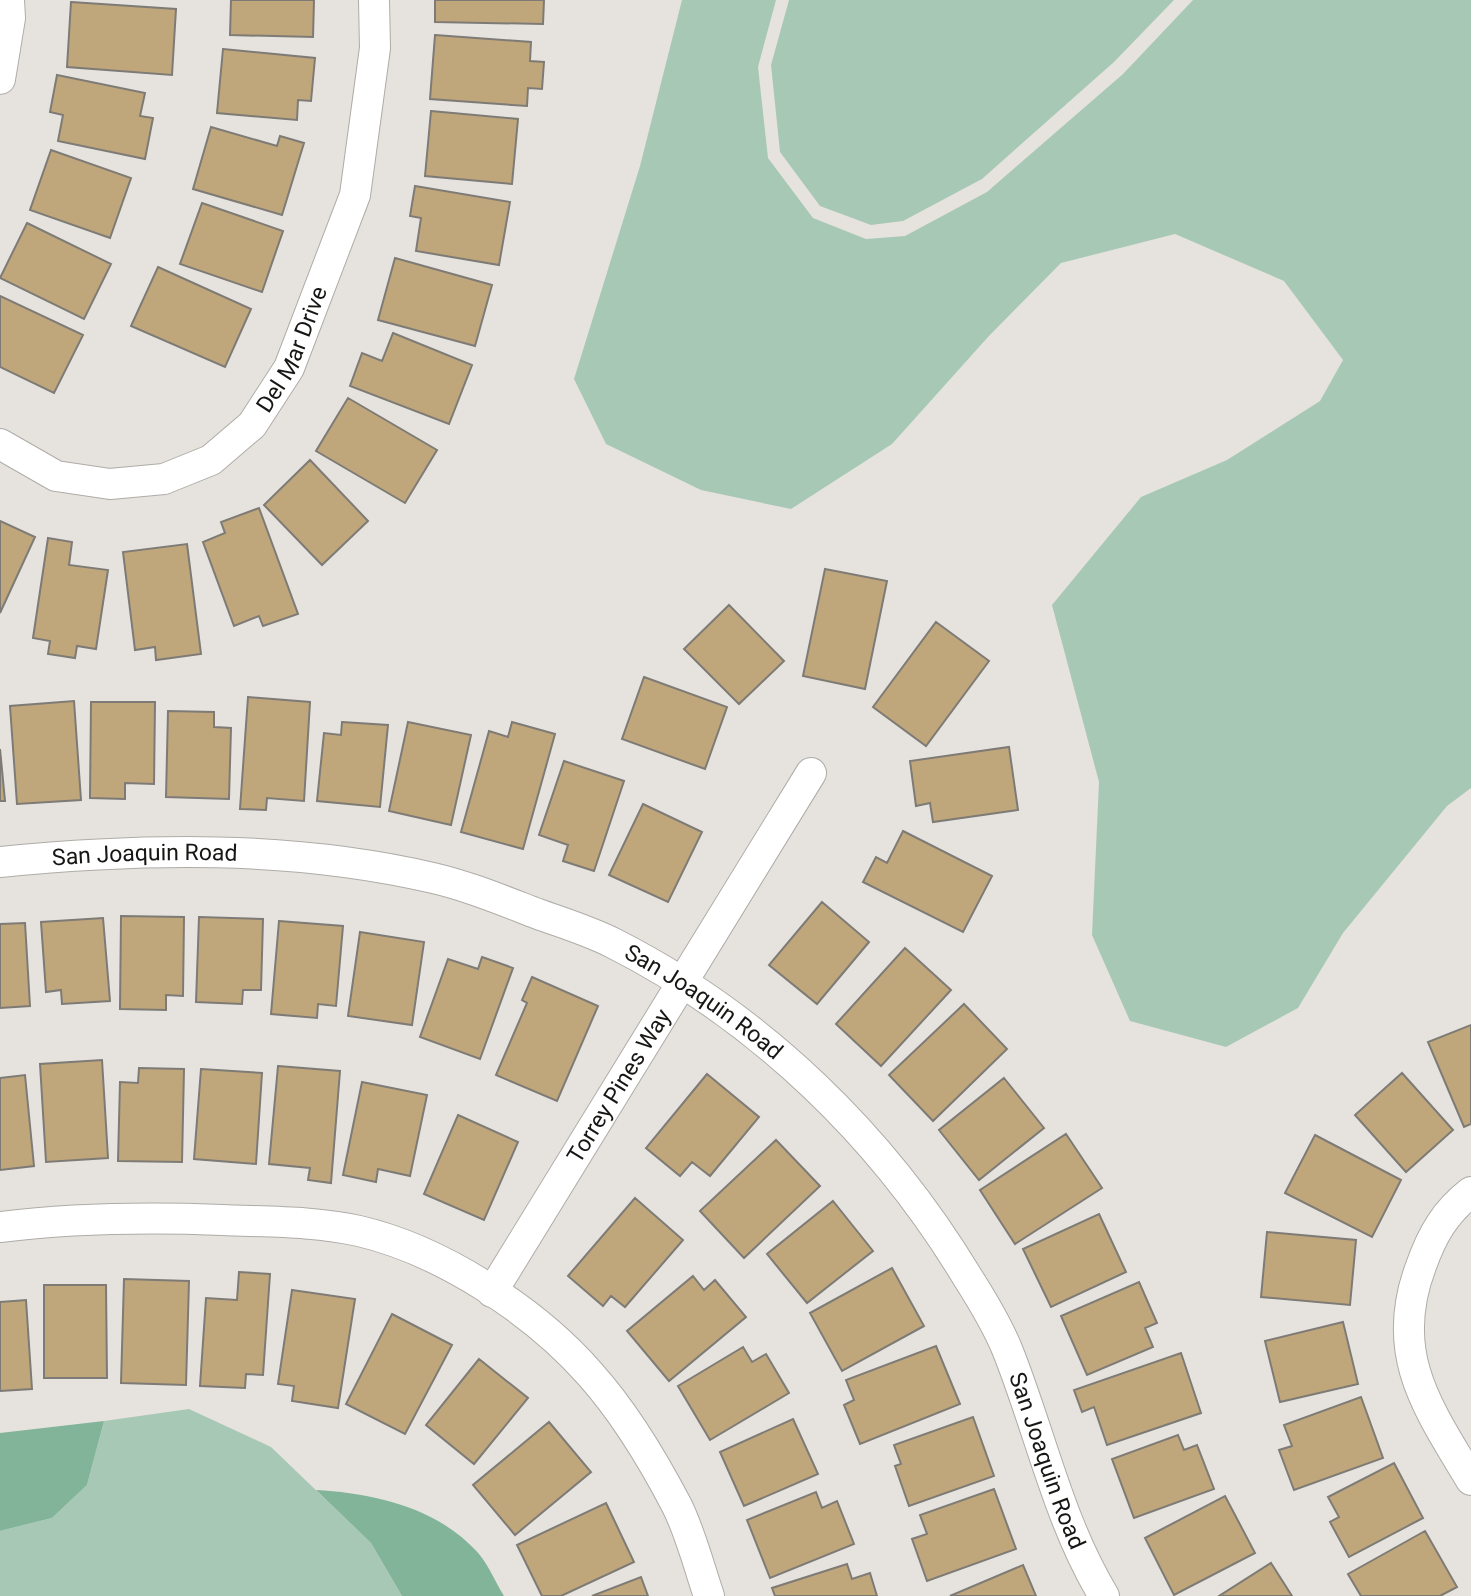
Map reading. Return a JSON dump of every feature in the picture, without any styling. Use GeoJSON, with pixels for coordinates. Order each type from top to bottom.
{"type":"FeatureCollection","features":[{"type":"Feature","properties":{"kind":"street"},"geometry":{"type":"LineString","coordinates":[[0,79],[10,18],[9,0]]}},
{"type":"Feature","properties":{"kind":"street","name":"Del Mar Drive"},"geometry":{"type":"LineString","coordinates":[[0,444],[57,476],[110,484],[164,479],[211,460],[252,425],[289,368],[355,195],[375,48],[374,0]]}},
{"type":"Feature","properties":{"kind":"street","name":"Torrey Pines Way"},"geometry":{"type":"LineString","coordinates":[[492,1292],[811,773]]}},
{"type":"Feature","properties":{"kind":"street","name":"San Joaquin Road"},"geometry":{"type":"LineString","coordinates":[[0,862],[143,853],[250,852],[344,862],[435,878],[612,943],[717,1005],[806,1077],[859,1131],[912,1192],[968,1278],[1006,1347],[1067,1518],[1104,1596]]}},
{"type":"Feature","properties":{"kind":"street"},"geometry":{"type":"LineString","coordinates":[[1471,1192],[1451,1207],[1431,1239],[1413,1285],[1406,1330],[1413,1373],[1439,1426],[1471,1480]]}},
{"type":"Feature","properties":{"kind":"street"},"geometry":{"type":"LineString","coordinates":[[0,1227],[57,1220],[168,1218],[304,1224],[359,1231],[428,1256],[492,1292],[534,1321],[590,1373],[625,1418],[678,1508],[709,1596]]}},
{"type":"Feature","properties":{"kind":"green space"},"geometry":{"type":"Polygon","coordinates":[[[682,0],[776,0],[758,67],[768,158],[813,218],[866,239],[905,236],[987,192],[1123,74],[1193,0],[1471,0],[1471,788],[1447,806],[1343,933],[1298,1008],[1226,1047],[1130,1021],[1092,935],[1099,782],[1052,605],[1141,497],[1227,460],[1320,401],[1343,360],[1284,281],[1175,234],[1061,263],[988,337],[892,444],[791,509],[701,490],[606,444],[574,379],[640,166],[682,0]]]}},
{"type":"Feature","properties":{"kind":"green space"},"geometry":{"type":"Polygon","coordinates":[[[789,0],[1174,0],[1114,62],[982,179],[903,221],[871,225],[820,206],[780,152],[771,65],[789,0]]]}},
{"type":"Feature","properties":{"kind":"green space"},"geometry":{"type":"Polygon","coordinates":[[[189,1409],[271,1447],[371,1543],[402,1596],[0,1596],[0,1531],[52,1518],[87,1485],[104,1421],[189,1409]]]}},
{"type":"Feature","properties":{"kind":"green space"},"geometry":{"type":"Polygon","coordinates":[[[104,1421],[87,1485],[52,1518],[0,1531],[0,1433],[104,1421]]]}},
{"type":"Feature","properties":{"kind":"green space"},"geometry":{"type":"Polygon","coordinates":[[[316,1490],[383,1499],[425,1514],[445,1525],[479,1554],[504,1596],[402,1596],[371,1543],[316,1490]]]}},
{"type":"Feature","properties":{"kind":"building"},"geometry":{"type":"Polygon","coordinates":[[[231,0],[314,0],[313,37],[230,35],[231,0]]]}},
{"type":"Feature","properties":{"kind":"building"},"geometry":{"type":"Polygon","coordinates":[[[435,0],[544,0],[543,24],[435,22],[435,0]]]}},
{"type":"Feature","properties":{"kind":"building"},"geometry":{"type":"Polygon","coordinates":[[[71,2],[176,9],[172,75],[67,67],[71,2]]]}},
{"type":"Feature","properties":{"kind":"building"},"geometry":{"type":"Polygon","coordinates":[[[435,35],[531,42],[530,61],[544,62],[542,89],[528,88],[527,106],[430,99],[435,35]]]}},
{"type":"Feature","properties":{"kind":"building"},"geometry":{"type":"Polygon","coordinates":[[[223,49],[315,58],[311,101],[298,100],[297,120],[217,113],[223,49]]]}},
{"type":"Feature","properties":{"kind":"building"},"geometry":{"type":"Polygon","coordinates":[[[57,75],[145,93],[140,116],[153,118],[145,159],[58,141],[63,115],[50,112],[57,75]]]}},
{"type":"Feature","properties":{"kind":"building"},"geometry":{"type":"Polygon","coordinates":[[[431,111],[518,119],[512,184],[425,176],[431,111]]]}},
{"type":"Feature","properties":{"kind":"building"},"geometry":{"type":"Polygon","coordinates":[[[211,127],[277,146],[280,136],[304,143],[282,215],[193,189],[211,127]]]}},
{"type":"Feature","properties":{"kind":"building"},"geometry":{"type":"Polygon","coordinates":[[[51,150],[131,178],[110,238],[30,210],[51,150]]]}},
{"type":"Feature","properties":{"kind":"building"},"geometry":{"type":"Polygon","coordinates":[[[415,186],[510,202],[499,265],[416,251],[421,218],[410,216],[415,186]]]}},
{"type":"Feature","properties":{"kind":"building"},"geometry":{"type":"Polygon","coordinates":[[[202,203],[283,231],[262,292],[180,264],[202,203]]]}},
{"type":"Feature","properties":{"kind":"building"},"geometry":{"type":"Polygon","coordinates":[[[27,223],[111,264],[84,319],[0,278],[27,223]]]}},
{"type":"Feature","properties":{"kind":"building"},"geometry":{"type":"Polygon","coordinates":[[[395,258],[492,285],[475,346],[378,320],[395,258]]]}},
{"type":"Feature","properties":{"kind":"building"},"geometry":{"type":"Polygon","coordinates":[[[158,267],[251,309],[225,367],[131,326],[158,267]]]}},
{"type":"Feature","properties":{"kind":"building"},"geometry":{"type":"Polygon","coordinates":[[[0,296],[83,335],[54,393],[0,367],[0,296]]]}},
{"type":"Feature","properties":{"kind":"building"},"geometry":{"type":"Polygon","coordinates":[[[393,333],[472,365],[449,424],[350,386],[362,353],[382,361],[393,333]]]}},
{"type":"Feature","properties":{"kind":"building"},"geometry":{"type":"Polygon","coordinates":[[[348,398],[437,450],[405,503],[316,451],[348,398]]]}},
{"type":"Feature","properties":{"kind":"building"},"geometry":{"type":"Polygon","coordinates":[[[310,460],[368,521],[322,565],[264,505],[310,460]]]}},
{"type":"Feature","properties":{"kind":"building"},"geometry":{"type":"Polygon","coordinates":[[[259,508],[298,614],[263,626],[259,616],[234,626],[203,542],[225,533],[221,522],[259,508]]]}},
{"type":"Feature","properties":{"kind":"building"},"geometry":{"type":"Polygon","coordinates":[[[0,521],[35,537],[0,613],[0,521]]]}},
{"type":"Feature","properties":{"kind":"building"},"geometry":{"type":"Polygon","coordinates":[[[48,538],[72,542],[69,565],[108,570],[96,649],[77,646],[75,658],[48,654],[50,641],[33,638],[48,538]]]}},
{"type":"Feature","properties":{"kind":"building"},"geometry":{"type":"Polygon","coordinates":[[[187,544],[201,654],[156,660],[155,647],[135,650],[123,552],[187,544]]]}},
{"type":"Feature","properties":{"kind":"building"},"geometry":{"type":"Polygon","coordinates":[[[825,569],[887,581],[865,689],[803,676],[825,569]]]}},
{"type":"Feature","properties":{"kind":"building"},"geometry":{"type":"Polygon","coordinates":[[[729,605],[784,661],[739,704],[684,649],[729,605]]]}},
{"type":"Feature","properties":{"kind":"building"},"geometry":{"type":"Polygon","coordinates":[[[936,622],[989,661],[926,746],[873,707],[936,622]]]}},
{"type":"Feature","properties":{"kind":"building"},"geometry":{"type":"Polygon","coordinates":[[[644,677],[727,707],[705,769],[622,739],[644,677]]]}},
{"type":"Feature","properties":{"kind":"building"},"geometry":{"type":"Polygon","coordinates":[[[248,697],[310,702],[304,801],[267,798],[266,810],[240,809],[248,697]]]}},
{"type":"Feature","properties":{"kind":"building"},"geometry":{"type":"Polygon","coordinates":[[[74,701],[81,800],[17,804],[10,706],[74,701]]]}},
{"type":"Feature","properties":{"kind":"building"},"geometry":{"type":"Polygon","coordinates":[[[91,702],[155,702],[154,784],[125,783],[125,799],[90,798],[91,702]]]}},
{"type":"Feature","properties":{"kind":"building"},"geometry":{"type":"Polygon","coordinates":[[[168,711],[214,712],[214,727],[231,728],[229,799],[166,797],[168,711]]]}},
{"type":"Feature","properties":{"kind":"building"},"geometry":{"type":"Polygon","coordinates":[[[342,722],[388,725],[380,807],[317,801],[324,733],[341,735],[342,722]]]}},
{"type":"Feature","properties":{"kind":"building"},"geometry":{"type":"Polygon","coordinates":[[[408,722],[471,735],[451,825],[389,811],[408,722]]]}},
{"type":"Feature","properties":{"kind":"building"},"geometry":{"type":"Polygon","coordinates":[[[512,722],[555,734],[523,849],[461,832],[489,731],[508,737],[512,722]]]}},
{"type":"Feature","properties":{"kind":"building"},"geometry":{"type":"Polygon","coordinates":[[[1009,747],[1018,810],[933,822],[930,803],[916,806],[910,761],[1009,747]]]}},
{"type":"Feature","properties":{"kind":"building"},"geometry":{"type":"Polygon","coordinates":[[[0,749],[5,801],[0,801],[0,749]]]}},
{"type":"Feature","properties":{"kind":"building"},"geometry":{"type":"Polygon","coordinates":[[[564,761],[624,781],[594,871],[563,861],[568,845],[539,835],[564,761]]]}},
{"type":"Feature","properties":{"kind":"building"},"geometry":{"type":"Polygon","coordinates":[[[643,804],[702,832],[668,902],[609,875],[643,804]]]}},
{"type":"Feature","properties":{"kind":"building"},"geometry":{"type":"Polygon","coordinates":[[[903,831],[992,876],[963,932],[863,882],[876,857],[887,863],[903,831]]]}},
{"type":"Feature","properties":{"kind":"building"},"geometry":{"type":"Polygon","coordinates":[[[822,902],[869,942],[817,1004],[769,965],[822,902]]]}},
{"type":"Feature","properties":{"kind":"building"},"geometry":{"type":"Polygon","coordinates":[[[121,916],[184,917],[183,996],[166,995],[166,1010],[120,1009],[121,916]]]}},
{"type":"Feature","properties":{"kind":"building"},"geometry":{"type":"Polygon","coordinates":[[[199,917],[263,919],[261,990],[243,990],[242,1004],[196,1002],[199,917]]]}},
{"type":"Feature","properties":{"kind":"building"},"geometry":{"type":"Polygon","coordinates":[[[103,918],[110,1001],[62,1004],[61,990],[46,992],[41,922],[103,918]]]}},
{"type":"Feature","properties":{"kind":"building"},"geometry":{"type":"Polygon","coordinates":[[[279,921],[343,926],[336,1006],[318,1004],[317,1018],[271,1014],[279,921]]]}},
{"type":"Feature","properties":{"kind":"building"},"geometry":{"type":"Polygon","coordinates":[[[25,923],[30,1006],[0,1008],[0,924],[25,923]]]}},
{"type":"Feature","properties":{"kind":"building"},"geometry":{"type":"Polygon","coordinates":[[[360,932],[424,942],[412,1025],[348,1016],[360,932]]]}},
{"type":"Feature","properties":{"kind":"building"},"geometry":{"type":"Polygon","coordinates":[[[905,948],[951,990],[881,1066],[836,1024],[905,948]]]}},
{"type":"Feature","properties":{"kind":"building"},"geometry":{"type":"Polygon","coordinates":[[[482,957],[513,968],[480,1059],[420,1037],[448,959],[478,969],[482,957]]]}},
{"type":"Feature","properties":{"kind":"building"},"geometry":{"type":"Polygon","coordinates":[[[532,977],[598,1006],[557,1101],[496,1075],[527,1003],[522,1000],[532,977]]]}},
{"type":"Feature","properties":{"kind":"building"},"geometry":{"type":"Polygon","coordinates":[[[964,1004],[1007,1049],[933,1121],[889,1075],[964,1004]]]}},
{"type":"Feature","properties":{"kind":"building"},"geometry":{"type":"Polygon","coordinates":[[[1471,1025],[1471,1124],[1464,1127],[1428,1042],[1471,1025]]]}},
{"type":"Feature","properties":{"kind":"building"},"geometry":{"type":"Polygon","coordinates":[[[102,1060],[108,1158],[46,1162],[40,1064],[102,1060]]]}},
{"type":"Feature","properties":{"kind":"building"},"geometry":{"type":"Polygon","coordinates":[[[278,1066],[340,1071],[331,1183],[308,1180],[310,1168],[269,1164],[278,1066]]]}},
{"type":"Feature","properties":{"kind":"building"},"geometry":{"type":"Polygon","coordinates":[[[139,1068],[184,1069],[182,1162],[118,1161],[120,1082],[138,1083],[139,1068]]]}},
{"type":"Feature","properties":{"kind":"building"},"geometry":{"type":"Polygon","coordinates":[[[201,1069],[262,1073],[256,1164],[194,1159],[201,1069]]]}},
{"type":"Feature","properties":{"kind":"building"},"geometry":{"type":"Polygon","coordinates":[[[1402,1073],[1453,1130],[1406,1172],[1355,1115],[1402,1073]]]}},
{"type":"Feature","properties":{"kind":"building"},"geometry":{"type":"Polygon","coordinates":[[[707,1074],[759,1117],[710,1176],[692,1162],[680,1176],[646,1148],[707,1074]]]}},
{"type":"Feature","properties":{"kind":"building"},"geometry":{"type":"Polygon","coordinates":[[[25,1075],[34,1166],[0,1170],[0,1078],[25,1075]]]}},
{"type":"Feature","properties":{"kind":"building"},"geometry":{"type":"Polygon","coordinates":[[[1004,1078],[1044,1128],[979,1180],[939,1130],[1004,1078]]]}},
{"type":"Feature","properties":{"kind":"building"},"geometry":{"type":"Polygon","coordinates":[[[362,1082],[427,1095],[410,1176],[378,1169],[376,1182],[343,1175],[362,1082]]]}},
{"type":"Feature","properties":{"kind":"building"},"geometry":{"type":"Polygon","coordinates":[[[458,1115],[518,1142],[484,1220],[424,1194],[458,1115]]]}},
{"type":"Feature","properties":{"kind":"building"},"geometry":{"type":"Polygon","coordinates":[[[1066,1134],[1102,1188],[1015,1244],[980,1190],[1066,1134]]]}},
{"type":"Feature","properties":{"kind":"building"},"geometry":{"type":"Polygon","coordinates":[[[1315,1135],[1401,1180],[1372,1237],[1285,1193],[1315,1135]]]}},
{"type":"Feature","properties":{"kind":"building"},"geometry":{"type":"Polygon","coordinates":[[[776,1140],[820,1186],[744,1258],[700,1211],[776,1140]]]}},
{"type":"Feature","properties":{"kind":"building"},"geometry":{"type":"Polygon","coordinates":[[[635,1198],[683,1240],[625,1307],[611,1296],[603,1306],[568,1276],[635,1198]]]}},
{"type":"Feature","properties":{"kind":"building"},"geometry":{"type":"Polygon","coordinates":[[[833,1201],[873,1251],[807,1303],[767,1254],[833,1201]]]}},
{"type":"Feature","properties":{"kind":"building"},"geometry":{"type":"Polygon","coordinates":[[[1099,1214],[1126,1272],[1051,1307],[1023,1249],[1099,1214]]]}},
{"type":"Feature","properties":{"kind":"building"},"geometry":{"type":"Polygon","coordinates":[[[1267,1232],[1356,1240],[1350,1305],[1261,1297],[1267,1232]]]}},
{"type":"Feature","properties":{"kind":"building"},"geometry":{"type":"Polygon","coordinates":[[[892,1268],[924,1326],[842,1371],[810,1313],[892,1268]]]}},
{"type":"Feature","properties":{"kind":"building"},"geometry":{"type":"Polygon","coordinates":[[[239,1272],[270,1274],[263,1375],[246,1374],[245,1388],[200,1386],[206,1298],[237,1300],[239,1272]]]}},
{"type":"Feature","properties":{"kind":"building"},"geometry":{"type":"Polygon","coordinates":[[[693,1276],[704,1290],[715,1280],[746,1317],[669,1381],[627,1331],[693,1276]]]}},
{"type":"Feature","properties":{"kind":"building"},"geometry":{"type":"Polygon","coordinates":[[[124,1279],[189,1281],[186,1385],[121,1383],[124,1279]]]}},
{"type":"Feature","properties":{"kind":"building"},"geometry":{"type":"Polygon","coordinates":[[[1139,1282],[1157,1323],[1145,1328],[1153,1347],[1087,1375],[1061,1316],[1139,1282]]]}},
{"type":"Feature","properties":{"kind":"building"},"geometry":{"type":"Polygon","coordinates":[[[44,1285],[106,1285],[107,1378],[44,1378],[44,1285]]]}},
{"type":"Feature","properties":{"kind":"building"},"geometry":{"type":"Polygon","coordinates":[[[292,1290],[355,1299],[338,1408],[292,1401],[294,1386],[278,1384],[292,1290]]]}},
{"type":"Feature","properties":{"kind":"building"},"geometry":{"type":"Polygon","coordinates":[[[26,1300],[32,1389],[0,1391],[0,1302],[26,1300]]]}},
{"type":"Feature","properties":{"kind":"building"},"geometry":{"type":"Polygon","coordinates":[[[392,1314],[452,1345],[405,1434],[346,1404],[392,1314]]]}},
{"type":"Feature","properties":{"kind":"building"},"geometry":{"type":"Polygon","coordinates":[[[1343,1322],[1358,1384],[1280,1402],[1265,1341],[1343,1322]]]}},
{"type":"Feature","properties":{"kind":"building"},"geometry":{"type":"Polygon","coordinates":[[[936,1346],[960,1404],[860,1444],[844,1405],[854,1400],[846,1380],[936,1346]]]}},
{"type":"Feature","properties":{"kind":"building"},"geometry":{"type":"Polygon","coordinates":[[[743,1347],[752,1362],[766,1354],[789,1393],[710,1440],[678,1386],[743,1347]]]}},
{"type":"Feature","properties":{"kind":"building"},"geometry":{"type":"Polygon","coordinates":[[[1181,1353],[1201,1413],[1107,1445],[1094,1407],[1082,1412],[1074,1390],[1181,1353]]]}},
{"type":"Feature","properties":{"kind":"building"},"geometry":{"type":"Polygon","coordinates":[[[479,1359],[528,1398],[474,1464],[426,1425],[479,1359]]]}},
{"type":"Feature","properties":{"kind":"building"},"geometry":{"type":"Polygon","coordinates":[[[1361,1397],[1383,1458],[1294,1490],[1279,1450],[1292,1446],[1284,1425],[1361,1397]]]}},
{"type":"Feature","properties":{"kind":"building"},"geometry":{"type":"Polygon","coordinates":[[[973,1417],[994,1476],[909,1506],[895,1466],[901,1464],[894,1445],[973,1417]]]}},
{"type":"Feature","properties":{"kind":"building"},"geometry":{"type":"Polygon","coordinates":[[[793,1419],[818,1474],[744,1506],[720,1452],[793,1419]]]}},
{"type":"Feature","properties":{"kind":"building"},"geometry":{"type":"Polygon","coordinates":[[[549,1422],[591,1472],[515,1535],[473,1485],[549,1422]]]}},
{"type":"Feature","properties":{"kind":"building"},"geometry":{"type":"Polygon","coordinates":[[[1178,1435],[1184,1450],[1197,1445],[1214,1489],[1134,1518],[1112,1459],[1178,1435]]]}},
{"type":"Feature","properties":{"kind":"building"},"geometry":{"type":"Polygon","coordinates":[[[1394,1463],[1423,1518],[1349,1557],[1330,1522],[1339,1517],[1328,1497],[1394,1463]]]}},
{"type":"Feature","properties":{"kind":"building"},"geometry":{"type":"Polygon","coordinates":[[[994,1489],[1016,1549],[927,1581],[912,1539],[927,1534],[920,1515],[994,1489]]]}},
{"type":"Feature","properties":{"kind":"building"},"geometry":{"type":"Polygon","coordinates":[[[816,1492],[822,1508],[837,1501],[854,1544],[770,1578],[747,1520],[816,1492]]]}},
{"type":"Feature","properties":{"kind":"building"},"geometry":{"type":"Polygon","coordinates":[[[1225,1496],[1255,1553],[1174,1595],[1145,1538],[1225,1496]]]}},
{"type":"Feature","properties":{"kind":"building"},"geometry":{"type":"Polygon","coordinates":[[[606,1503],[634,1562],[561,1596],[542,1596],[517,1545],[606,1503]]]}},
{"type":"Feature","properties":{"kind":"building"},"geometry":{"type":"Polygon","coordinates":[[[1425,1531],[1457,1587],[1440,1596],[1361,1596],[1348,1574],[1425,1531]]]}},
{"type":"Feature","properties":{"kind":"building"},"geometry":{"type":"Polygon","coordinates":[[[1271,1563],[1292,1596],[1219,1596],[1271,1563]]]}},
{"type":"Feature","properties":{"kind":"building"},"geometry":{"type":"Polygon","coordinates":[[[847,1564],[852,1579],[870,1573],[877,1596],[775,1596],[772,1588],[847,1564]]]}},
{"type":"Feature","properties":{"kind":"building"},"geometry":{"type":"Polygon","coordinates":[[[1023,1565],[1036,1596],[950,1596],[1023,1565]]]}},
{"type":"Feature","properties":{"kind":"building"},"geometry":{"type":"Polygon","coordinates":[[[641,1577],[648,1596],[592,1596],[641,1577]]]}}]}
